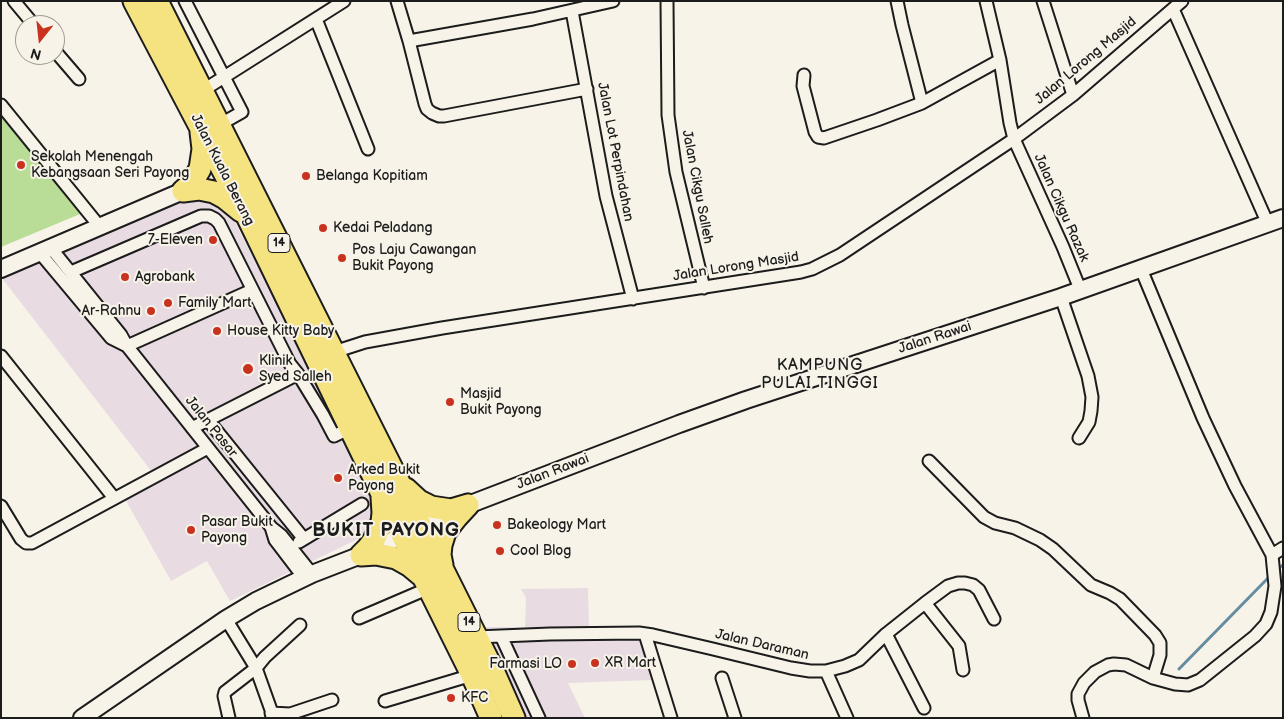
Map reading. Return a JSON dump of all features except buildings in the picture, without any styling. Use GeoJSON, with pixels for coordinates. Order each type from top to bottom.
{"type":"FeatureCollection","features":[{"type":"Feature","properties":{"kind":"highway","name":"Jalan Kuala Berang"},"geometry":{"type":"LineString","coordinates":[[134,1],[210,126],[334,352],[391,489],[412,531],[491,718]]}},
{"type":"Feature","properties":{"kind":"highway","name":"Jalan Kuala Berang"},"geometry":{"type":"LineString","coordinates":[[157,1],[202,91],[210,126],[247,216],[350,428],[391,489]]}},
{"type":"Feature","properties":{"kind":"highway"},"geometry":{"type":"LineString","coordinates":[[183,191],[191,184],[200,169],[203,148],[210,126]]}},
{"type":"Feature","properties":{"kind":"highway"},"geometry":{"type":"LineString","coordinates":[[183,191],[199,189],[214,192],[225,198],[247,216]]}},
{"type":"Feature","properties":{"kind":"highway"},"geometry":{"type":"LineString","coordinates":[[361,554],[374,540],[382,522],[391,489],[431,507],[451,510],[468,505]]}},
{"type":"Feature","properties":{"kind":"highway"},"geometry":{"type":"LineString","coordinates":[[361,554],[376,554],[396,558],[432,579],[445,532],[468,505]]}},
{"type":"Feature","properties":{"kind":"highway","name":"Jalan Kuala Berang"},"geometry":{"type":"LineString","coordinates":[[432,579],[476,636],[514,718]]}},
{"type":"Feature","properties":{"kind":"main road"},"geometry":{"type":"LineString","coordinates":[[1,270],[183,191]]}},
{"type":"Feature","properties":{"kind":"main road","name":"Jalan Rawai"},"geometry":{"type":"LineString","coordinates":[[82,718],[226,619],[256,601],[468,505],[678,424],[746,400],[1061,297],[1276,221]]}},
{"type":"Feature","properties":{"kind":"street"},"geometry":{"type":"LineString","coordinates":[[14,1],[26,15]]}},
{"type":"Feature","properties":{"kind":"street"},"geometry":{"type":"LineString","coordinates":[[185,1],[242,112],[210,126]]}},
{"type":"Feature","properties":{"kind":"street"},"geometry":{"type":"LineString","coordinates":[[202,91],[344,1]]}},
{"type":"Feature","properties":{"kind":"street"},"geometry":{"type":"LineString","coordinates":[[397,1],[410,41],[425,104],[427,109],[438,116],[587,89]]}},
{"type":"Feature","properties":{"kind":"street"},"geometry":{"type":"LineString","coordinates":[[410,41],[572,11],[614,1]]}},
{"type":"Feature","properties":{"kind":"street","name":"Jalan Cikgu Salleh"},"geometry":{"type":"LineString","coordinates":[[667,1],[668,115],[676,172],[704,288]]}},
{"type":"Feature","properties":{"kind":"street"},"geometry":{"type":"LineString","coordinates":[[897,1],[922,103]]}},
{"type":"Feature","properties":{"kind":"street","name":"Jalan Cikgu Razak"},"geometry":{"type":"LineString","coordinates":[[986,1],[1000,60],[1014,139],[1063,247],[1080,290]]}},
{"type":"Feature","properties":{"kind":"street"},"geometry":{"type":"LineString","coordinates":[[1043,1],[1073,94]]}},
{"type":"Feature","properties":{"kind":"street"},"geometry":{"type":"LineString","coordinates":[[1177,5],[1276,221]]}},
{"type":"Feature","properties":{"kind":"street","name":"Jalan Lorong Masjid"},"geometry":{"type":"LineString","coordinates":[[334,352],[365,342],[442,328],[704,288],[812,269],[831,261],[1014,139],[1073,94],[1177,5]]}},
{"type":"Feature","properties":{"kind":"street","name":"Jalan Lot Perpindahan"},"geometry":{"type":"LineString","coordinates":[[572,11],[606,196],[633,299]]}},
{"type":"Feature","properties":{"kind":"street"},"geometry":{"type":"LineString","coordinates":[[316,19],[368,149]]}},
{"type":"Feature","properties":{"kind":"street"},"geometry":{"type":"LineString","coordinates":[[804,75],[804,86],[815,132],[818,137],[824,138],[922,103],[1000,60]]}},
{"type":"Feature","properties":{"kind":"street"},"geometry":{"type":"LineString","coordinates":[[65,63],[79,80]]}},
{"type":"Feature","properties":{"kind":"street"},"geometry":{"type":"LineString","coordinates":[[1,105],[100,227]]}},
{"type":"Feature","properties":{"kind":"street"},"geometry":{"type":"LineString","coordinates":[[71,272],[201,216],[209,216],[215,219],[219,223],[290,364],[323,414],[334,436],[350,428]]}},
{"type":"Feature","properties":{"kind":"street","name":"Jalan Pasar"},"geometry":{"type":"LineString","coordinates":[[46,250],[71,272],[121,335],[127,346],[271,527],[281,534],[308,576]]}},
{"type":"Feature","properties":{"kind":"street","name":"Jalan Pasar"},"geometry":{"type":"LineString","coordinates":[[46,250],[111,338],[127,346]]}},
{"type":"Feature","properties":{"kind":"street"},"geometry":{"type":"LineString","coordinates":[[1083,718],[1078,694],[1084,683],[1095,672],[1108,665],[1126,665],[1153,678],[1175,684],[1188,685],[1200,680],[1255,636],[1266,624],[1271,612],[1276,586],[1272,555],[1235,486],[1141,269]]}},
{"type":"Feature","properties":{"kind":"street"},"geometry":{"type":"LineString","coordinates":[[127,346],[252,290]]}},
{"type":"Feature","properties":{"kind":"street"},"geometry":{"type":"LineString","coordinates":[[1061,297],[1088,376],[1092,396],[1089,422],[1079,438]]}},
{"type":"Feature","properties":{"kind":"street"},"geometry":{"type":"LineString","coordinates":[[1,356],[114,498]]}},
{"type":"Feature","properties":{"kind":"street"},"geometry":{"type":"LineString","coordinates":[[192,428],[298,374]]}},
{"type":"Feature","properties":{"kind":"street"},"geometry":{"type":"LineString","coordinates":[[208,420],[304,539]]}},
{"type":"Feature","properties":{"kind":"street"},"geometry":{"type":"LineString","coordinates":[[1,506],[21,539],[24,542],[32,543],[208,448]]}},
{"type":"Feature","properties":{"kind":"street"},"geometry":{"type":"LineString","coordinates":[[929,460],[984,518],[1015,528],[1040,540],[1053,549],[1091,585],[1120,599],[1155,635],[1160,643],[1160,655],[1153,678]]}},
{"type":"Feature","properties":{"kind":"street"},"geometry":{"type":"LineString","coordinates":[[291,547],[362,504]]}},
{"type":"Feature","properties":{"kind":"street","name":"Jalan Pasar"},"geometry":{"type":"LineString","coordinates":[[271,527],[275,540],[308,576]]}},
{"type":"Feature","properties":{"kind":"street"},"geometry":{"type":"LineString","coordinates":[[1272,555],[1283,548]]}},
{"type":"Feature","properties":{"kind":"street"},"geometry":{"type":"LineString","coordinates":[[359,618],[432,579]]}},
{"type":"Feature","properties":{"kind":"street","name":"Jalan Daraman"},"geometry":{"type":"LineString","coordinates":[[476,636],[645,634],[810,672],[826,671],[858,660],[925,602],[948,586],[958,583],[973,585],[979,590],[994,618]]}},
{"type":"Feature","properties":{"kind":"street"},"geometry":{"type":"LineString","coordinates":[[925,602],[959,646],[963,670]]}},
{"type":"Feature","properties":{"kind":"street"},"geometry":{"type":"LineString","coordinates":[[226,619],[256,668],[272,715],[290,714],[332,700]]}},
{"type":"Feature","properties":{"kind":"street"},"geometry":{"type":"LineString","coordinates":[[229,718],[224,696],[225,692],[256,668],[265,657],[300,625]]}},
{"type":"Feature","properties":{"kind":"street"},"geometry":{"type":"LineString","coordinates":[[645,634],[671,718]]}},
{"type":"Feature","properties":{"kind":"street"},"geometry":{"type":"LineString","coordinates":[[886,634],[924,708]]}},
{"type":"Feature","properties":{"kind":"street"},"geometry":{"type":"LineString","coordinates":[[501,636],[539,718]]}},
{"type":"Feature","properties":{"kind":"street"},"geometry":{"type":"LineString","coordinates":[[826,671],[847,718]]}},
{"type":"Feature","properties":{"kind":"street"},"geometry":{"type":"LineString","coordinates":[[385,701],[472,675]]}},
{"type":"Feature","properties":{"kind":"street"},"geometry":{"type":"LineString","coordinates":[[722,678],[735,718]]}},
{"type":"Feature","properties":{"kind":"shaded area"},"geometry":{"type":"Polygon","coordinates":[[[204,198],[226,209],[235,222],[372,494],[373,513],[371,523],[358,539],[230,601],[207,561],[171,581],[120,490],[152,472],[1,277],[185,199],[204,198]]]}},
{"type":"Feature","properties":{"kind":"shaded area"},"geometry":{"type":"Polygon","coordinates":[[[588,588],[589,627],[637,627],[654,680],[568,683],[585,718],[523,718],[510,682],[483,627],[525,627],[526,598],[521,589],[588,588]]]}},
{"type":"Feature","properties":{"kind":"green space","name":"Sekolah Menengah Kebangsaan Seri Payong"},"geometry":{"type":"Polygon","coordinates":[[[1,115],[80,214],[1,247],[1,115]]]}},
{"type":"Feature","properties":{"kind":"waterway"},"geometry":{"type":"LineString","coordinates":[[1276,570],[1283,565]]}},
{"type":"Feature","properties":{"kind":"waterway"},"geometry":{"type":"LineString","coordinates":[[1179,669],[1270,576]]}},
{"type":"Feature","properties":{"kind":"place","name":"Sekolah Menengah Kebangsaan Seri Payong"},"geometry":{"type":"Point","coordinates":[21,165]}},
{"type":"Feature","properties":{"kind":"place","name":"Belanga Kopitiam"},"geometry":{"type":"Point","coordinates":[306,176]}},
{"type":"Feature","properties":{"kind":"place","name":"Kedai Peladang"},"geometry":{"type":"Point","coordinates":[323,228]}},
{"type":"Feature","properties":{"kind":"place","name":"7-Eleven"},"geometry":{"type":"Point","coordinates":[213,240]}},
{"type":"Feature","properties":{"kind":"place","name":"Pos Laju Cawangan Bukit Payong"},"geometry":{"type":"Point","coordinates":[342,258]}},
{"type":"Feature","properties":{"kind":"place","name":"Agrobank"},"geometry":{"type":"Point","coordinates":[125,277]}},
{"type":"Feature","properties":{"kind":"place","name":"Family Mart"},"geometry":{"type":"Point","coordinates":[168,303]}},
{"type":"Feature","properties":{"kind":"place","name":"Ar-Rahnu"},"geometry":{"type":"Point","coordinates":[151,311]}},
{"type":"Feature","properties":{"kind":"place","name":"House Kitty Baby"},"geometry":{"type":"Point","coordinates":[217,331]}},
{"type":"Feature","properties":{"kind":"place","name":"Klinik Syed Salleh"},"geometry":{"type":"Point","coordinates":[248,369]}},
{"type":"Feature","properties":{"kind":"place","name":"Masjid Bukit Payong"},"geometry":{"type":"Point","coordinates":[450,402]}},
{"type":"Feature","properties":{"kind":"place","name":"Arked Bukit Payong"},"geometry":{"type":"Point","coordinates":[338,478]}},
{"type":"Feature","properties":{"kind":"place","name":"Bakeology Mart"},"geometry":{"type":"Point","coordinates":[497,525]}},
{"type":"Feature","properties":{"kind":"place","name":"Pasar Bukit Payong"},"geometry":{"type":"Point","coordinates":[191,530]}},
{"type":"Feature","properties":{"kind":"place","name":"Cool Blog"},"geometry":{"type":"Point","coordinates":[500,551]}},
{"type":"Feature","properties":{"kind":"place","name":"XR Mart"},"geometry":{"type":"Point","coordinates":[595,663]}},
{"type":"Feature","properties":{"kind":"place","name":"Farmasi LO"},"geometry":{"type":"Point","coordinates":[572,664]}},
{"type":"Feature","properties":{"kind":"place","name":"KFC"},"geometry":{"type":"Point","coordinates":[451,698]}},
{"type":"Feature","properties":{"kind":"district","name":"KAMPUNG PULAI TINGGI"},"geometry":{"type":"Point","coordinates":[820,375]}},
{"type":"Feature","properties":{"kind":"district","name":"BUKIT PAYONG"},"geometry":{"type":"Point","coordinates":[386,531]}}]}
